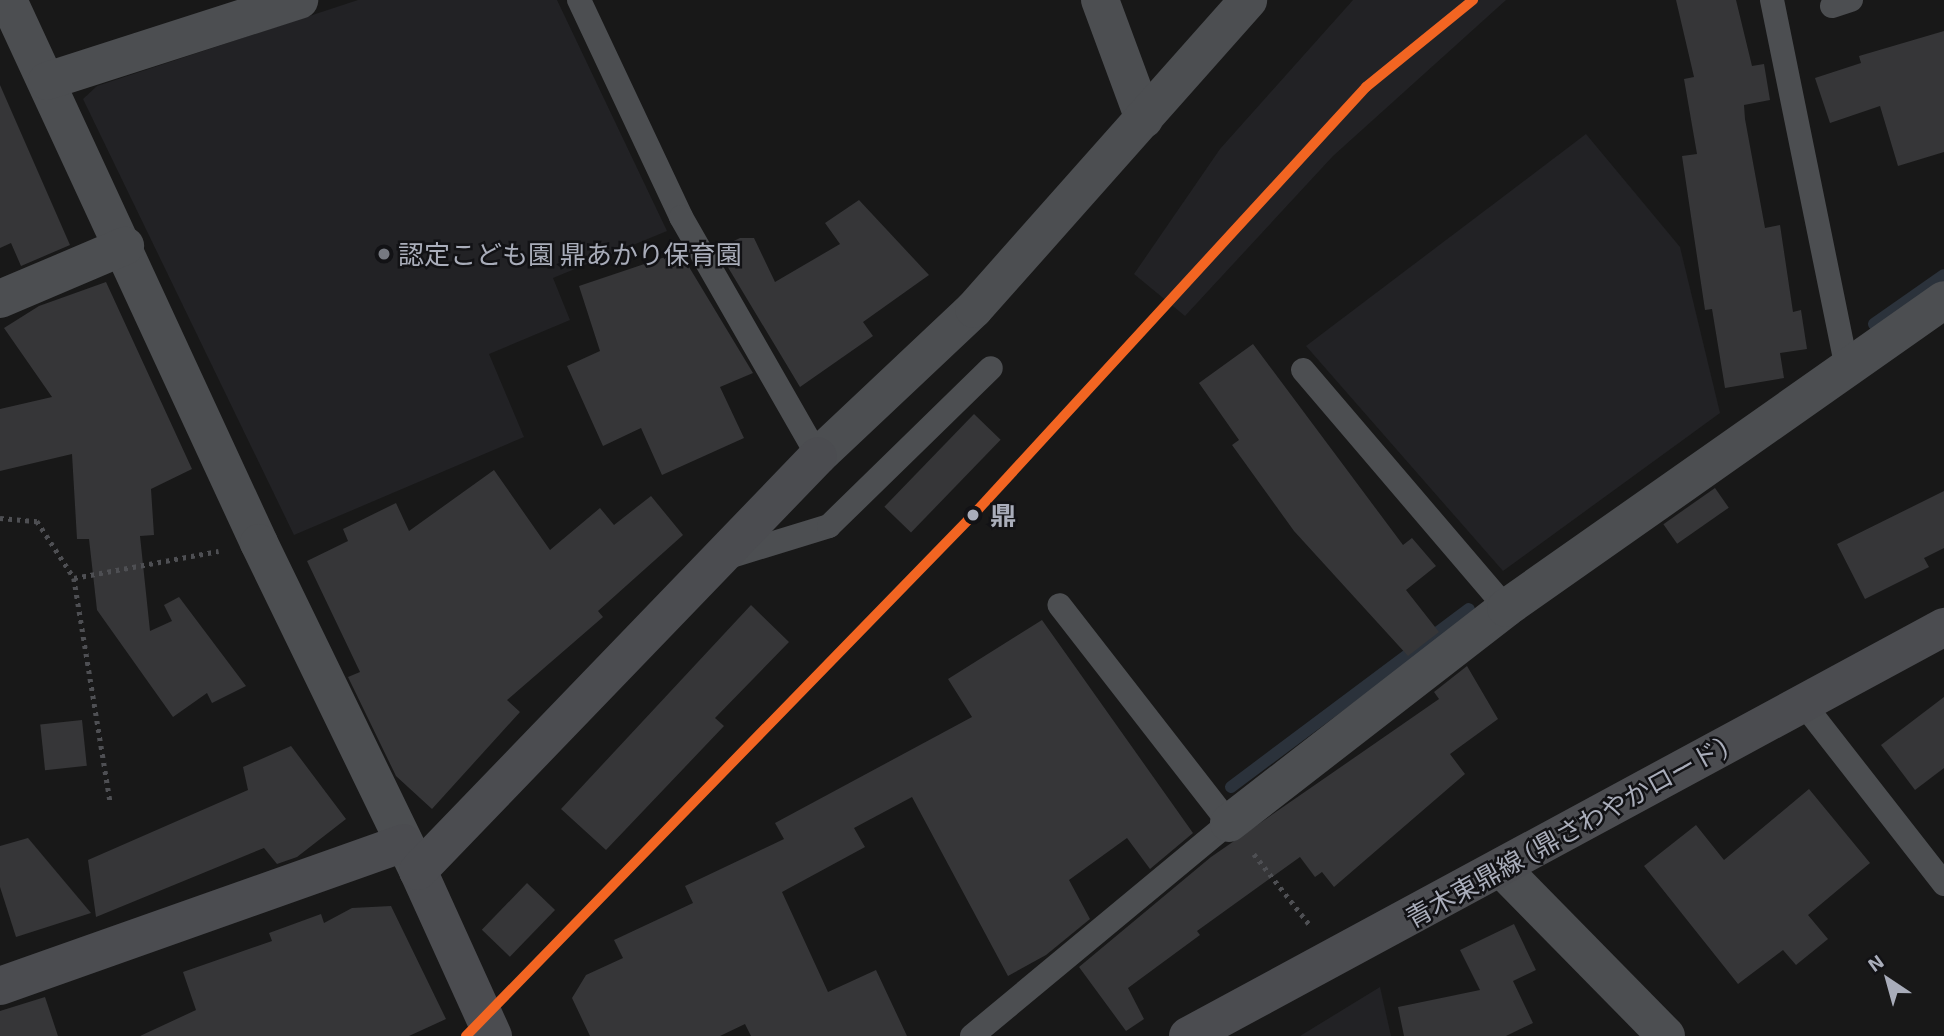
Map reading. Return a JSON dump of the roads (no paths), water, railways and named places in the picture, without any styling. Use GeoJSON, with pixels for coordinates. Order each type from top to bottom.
{"type":"FeatureCollection","features":[{"type":"Feature","properties":{"kind":"street"},"geometry":{"type":"LineString","coordinates":[[8,0],[125,246],[259,543],[411,857],[493,1036]]}},
{"type":"Feature","properties":{"kind":"street"},"geometry":{"type":"LineString","coordinates":[[47,81],[299,0]]}},
{"type":"Feature","properties":{"kind":"street"},"geometry":{"type":"LineString","coordinates":[[1100,0],[1144,119]]}},
{"type":"Feature","properties":{"kind":"street"},"geometry":{"type":"LineString","coordinates":[[0,986],[411,857],[718,560],[818,456],[974,309],[1248,0]]}},
{"type":"Feature","properties":{"kind":"street"},"geometry":{"type":"LineString","coordinates":[[0,299],[125,246]]}},
{"type":"Feature","properties":{"kind":"street"},"geometry":{"type":"LineString","coordinates":[[1229,823],[1506,608],[1944,300]]}},
{"type":"Feature","properties":{"kind":"street","name":"青木東鼎線 (鼎さわやかロード)"},"geometry":{"type":"LineString","coordinates":[[1188,1036],[1502,869],[1802,702],[1944,627]]}},
{"type":"Feature","properties":{"kind":"street"},"geometry":{"type":"LineString","coordinates":[[1502,869],[1666,1036]]}},
{"type":"Feature","properties":{"kind":"lane"},"geometry":{"type":"LineString","coordinates":[[579,0],[681,218],[818,456]]}},
{"type":"Feature","properties":{"kind":"lane"},"geometry":{"type":"LineString","coordinates":[[1772,0],[1847,367]]}},
{"type":"Feature","properties":{"kind":"lane"},"geometry":{"type":"LineString","coordinates":[[718,560],[829,526],[991,368]]}},
{"type":"Feature","properties":{"kind":"lane"},"geometry":{"type":"LineString","coordinates":[[1303,370],[1506,608]]}},
{"type":"Feature","properties":{"kind":"lane"},"geometry":{"type":"LineString","coordinates":[[972,1036],[1229,823],[1059,605]]}},
{"type":"Feature","properties":{"kind":"lane"},"geometry":{"type":"LineString","coordinates":[[1802,702],[1944,884]]}},
{"type":"Feature","properties":{"kind":"waterway"},"geometry":{"type":"LineString","coordinates":[[1874,324],[1944,275]]}},
{"type":"Feature","properties":{"kind":"waterway"},"geometry":{"type":"LineString","coordinates":[[1231,787],[1469,609]]}},
{"type":"Feature","properties":{"kind":"place","name":"認定こども園 鼎あかり保育園"},"geometry":{"type":"Point","coordinates":[384,254]}},
{"type":"Feature","properties":{"kind":"place","name":"鼎"},"geometry":{"type":"Point","coordinates":[973,515]}}]}
